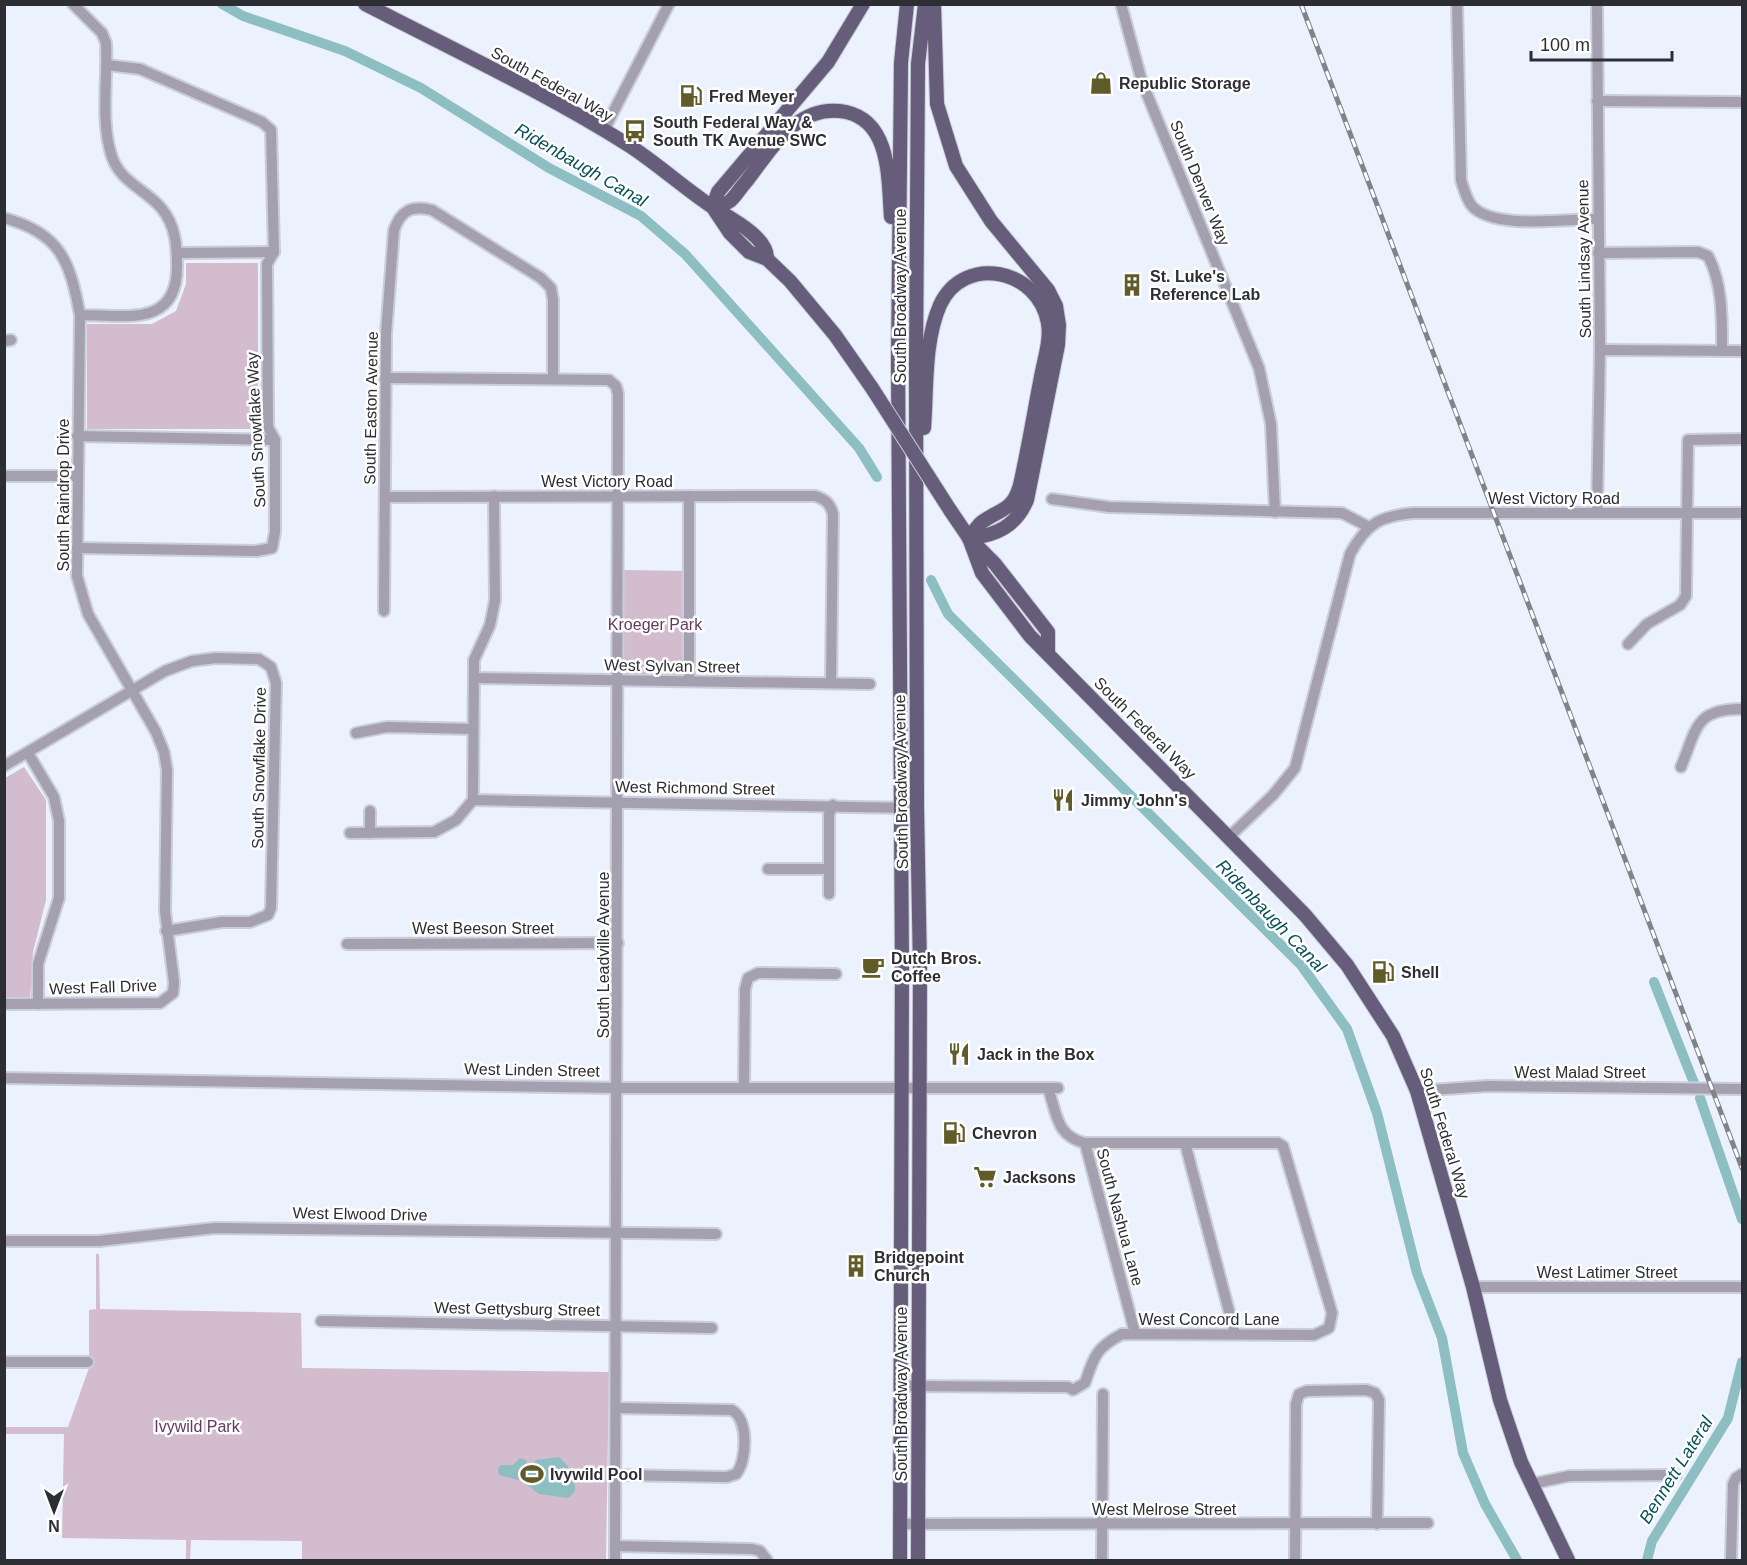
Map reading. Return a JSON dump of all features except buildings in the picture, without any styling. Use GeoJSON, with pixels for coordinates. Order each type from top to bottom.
{"type":"FeatureCollection","features":[{"type":"Feature","properties":{"kind":"main road","name":"South Federal Way"},"geometry":{"type":"LineString","coordinates":[[365,4],[603,130],[667,171],[713,207],[730,233],[749,252],[767,259],[790,281],[835,335],[872,388],[969,538],[982,573],[1030,636],[1305,915],[1347,965],[1393,1036],[1418,1091],[1473,1287],[1500,1400],[1531,1484],[1568,1560]]}},
{"type":"Feature","properties":{"kind":"main road"},"geometry":{"type":"LineString","coordinates":[[713,207],[718,192],[828,62],[862,4]]}},
{"type":"Feature","properties":{"kind":"main road","name":"South Broadway Avenue"},"geometry":{"type":"LineString","coordinates":[[900,1560],[899,266],[901,63],[908,4]]}},
{"type":"Feature","properties":{"kind":"main road","name":"South Broadway Avenue"},"geometry":{"type":"LineString","coordinates":[[918,1560],[919,1090],[916,504],[918,64],[925,4]]}},
{"type":"Feature","properties":{"kind":"main road"},"geometry":{"type":"LineString","coordinates":[[934,4],[937,104],[956,166],[991,221],[1048,290],[1056,306],[1059,325],[1058,345],[1028,500],[1020,514],[1001,531],[990,536],[969,538]]}},
{"type":"Feature","properties":{"kind":"main road"},"geometry":{"type":"LineString","coordinates":[[713,207],[730,201],[784,134],[798,121],[814,112],[834,110],[851,113],[866,122],[879,137],[887,159],[893,237],[899,266]]}},
{"type":"Feature","properties":{"kind":"main road"},"geometry":{"type":"LineString","coordinates":[[916,504],[932,336],[941,304],[956,285],[968,277],[983,273],[1000,274],[1016,279],[1031,287],[1040,298],[1045,310],[1049,325],[1046,352],[1017,495],[999,514],[980,523],[969,538]]}},
{"type":"Feature","properties":{"kind":"street"},"geometry":{"type":"LineString","coordinates":[[73,4],[105,38],[107,128],[113,160],[134,187],[160,206],[175,235],[177,253],[177,285],[169,303],[156,312],[141,315],[80,315]]}},
{"type":"Feature","properties":{"kind":"street"},"geometry":{"type":"LineString","coordinates":[[603,130],[669,4]]}},
{"type":"Feature","properties":{"kind":"street","name":"South Denver Way"},"geometry":{"type":"LineString","coordinates":[[1121,4],[1142,82],[1259,368],[1271,424],[1275,513]]}},
{"type":"Feature","properties":{"kind":"street"},"geometry":{"type":"LineString","coordinates":[[1457,4],[1461,180],[1473,208],[1503,220],[1597,219]]}},
{"type":"Feature","properties":{"kind":"street","name":"South Lindsay Avenue"},"geometry":{"type":"LineString","coordinates":[[1597,513],[1600,350],[1597,219],[1598,4]]}},
{"type":"Feature","properties":{"kind":"street","name":"South Snowflake Way"},"geometry":{"type":"LineString","coordinates":[[77,548],[256,551],[272,548],[275,532],[275,440],[268,427],[267,264],[274,252],[271,130],[262,122],[140,69],[107,65]]}},
{"type":"Feature","properties":{"kind":"street"},"geometry":{"type":"LineString","coordinates":[[1598,101],[1743,102]]}},
{"type":"Feature","properties":{"kind":"street","name":"South Easton Avenue"},"geometry":{"type":"LineString","coordinates":[[384,611],[385,378],[394,230],[397,220],[407,209],[419,207],[432,210],[541,278],[551,288],[553,379]]}},
{"type":"Feature","properties":{"kind":"street","name":"South Raindrop Drive"},"geometry":{"type":"LineString","coordinates":[[4,218],[29,224],[57,247],[72,273],[80,315],[77,436],[78,576],[88,614],[164,752],[166,931]]}},
{"type":"Feature","properties":{"kind":"street"},"geometry":{"type":"LineString","coordinates":[[177,253],[274,252]]}},
{"type":"Feature","properties":{"kind":"street"},"geometry":{"type":"LineString","coordinates":[[1598,253],[1698,252],[1708,256],[1715,268],[1721,311],[1722,351]]}},
{"type":"Feature","properties":{"kind":"street"},"geometry":{"type":"LineString","coordinates":[[1600,350],[1743,351]]}},
{"type":"Feature","properties":{"kind":"street"},"geometry":{"type":"LineString","coordinates":[[385,378],[553,379]]}},
{"type":"Feature","properties":{"kind":"street","name":"South Leadville Avenue"},"geometry":{"type":"LineString","coordinates":[[553,379],[609,380],[616,386],[618,394],[615,1560]]}},
{"type":"Feature","properties":{"kind":"street"},"geometry":{"type":"LineString","coordinates":[[77,436],[275,440]]}},
{"type":"Feature","properties":{"kind":"street"},"geometry":{"type":"LineString","coordinates":[[1628,644],[1647,624],[1680,605],[1686,596],[1688,440],[1743,439]]}},
{"type":"Feature","properties":{"kind":"street"},"geometry":{"type":"LineString","coordinates":[[4,476],[77,476]]}},
{"type":"Feature","properties":{"kind":"street"},"geometry":{"type":"LineString","coordinates":[[350,833],[434,832],[456,820],[473,800],[474,660],[490,625],[495,600],[494,496]]}},
{"type":"Feature","properties":{"kind":"street"},"geometry":{"type":"LineString","coordinates":[[689,496],[689,681]]}},
{"type":"Feature","properties":{"kind":"street","name":"West Victory Road"},"geometry":{"type":"LineString","coordinates":[[385,497],[815,496],[827,502],[832,514],[831,683]]}},
{"type":"Feature","properties":{"kind":"street"},"geometry":{"type":"LineString","coordinates":[[1052,499],[1109,507],[1342,513],[1369,527]]}},
{"type":"Feature","properties":{"kind":"street","name":"West Victory Road"},"geometry":{"type":"LineString","coordinates":[[1229,837],[1273,795],[1295,768],[1350,554],[1361,534],[1369,527],[1390,515],[1414,513],[1743,513]]}},
{"type":"Feature","properties":{"kind":"street","name":"South Snowflake Drive"},"geometry":{"type":"LineString","coordinates":[[132,691],[165,671],[192,661],[216,658],[260,659],[271,668],[276,683],[272,908],[268,915],[250,922],[222,922],[166,931]]}},
{"type":"Feature","properties":{"kind":"street","name":"West Sylvan Street"},"geometry":{"type":"LineString","coordinates":[[474,678],[870,684]]}},
{"type":"Feature","properties":{"kind":"street"},"geometry":{"type":"LineString","coordinates":[[4,766],[132,691]]}},
{"type":"Feature","properties":{"kind":"street"},"geometry":{"type":"LineString","coordinates":[[1681,767],[1699,724],[1707,714],[1720,709],[1743,709]]}},
{"type":"Feature","properties":{"kind":"street"},"geometry":{"type":"LineString","coordinates":[[356,733],[387,727],[472,729]]}},
{"type":"Feature","properties":{"kind":"street"},"geometry":{"type":"LineString","coordinates":[[28,753],[54,797],[59,821],[59,897],[38,964],[38,1004]]}},
{"type":"Feature","properties":{"kind":"street","name":"West Richmond Street"},"geometry":{"type":"LineString","coordinates":[[473,800],[916,807]]}},
{"type":"Feature","properties":{"kind":"street"},"geometry":{"type":"LineString","coordinates":[[829,894],[830,814],[833,805]]}},
{"type":"Feature","properties":{"kind":"street"},"geometry":{"type":"LineString","coordinates":[[370,812],[370,833]]}},
{"type":"Feature","properties":{"kind":"street"},"geometry":{"type":"LineString","coordinates":[[768,869],[829,869]]}},
{"type":"Feature","properties":{"kind":"street","name":"West Fall Drive"},"geometry":{"type":"LineString","coordinates":[[4,1004],[150,1004],[168,999],[173,993],[174,982],[166,931]]}},
{"type":"Feature","properties":{"kind":"street","name":"West Beeson Street"},"geometry":{"type":"LineString","coordinates":[[347,944],[618,943]]}},
{"type":"Feature","properties":{"kind":"street"},"geometry":{"type":"LineString","coordinates":[[744,1088],[745,989],[748,978],[758,973],[836,974]]}},
{"type":"Feature","properties":{"kind":"street","name":"West Linden Street"},"geometry":{"type":"LineString","coordinates":[[4,1078],[618,1088],[919,1090],[1053,1088]]}},
{"type":"Feature","properties":{"kind":"street","name":"West Malad Street"},"geometry":{"type":"LineString","coordinates":[[1418,1091],[1511,1086],[1743,1089]]}},
{"type":"Feature","properties":{"kind":"street","name":"South Nashua Lane"},"geometry":{"type":"LineString","coordinates":[[1053,1088],[1063,1133],[1072,1140],[1085,1143],[1135,1333]]}},
{"type":"Feature","properties":{"kind":"street"},"geometry":{"type":"LineString","coordinates":[[1085,1143],[1185,1143],[1236,1334]]}},
{"type":"Feature","properties":{"kind":"street","name":"West Concord Lane"},"geometry":{"type":"LineString","coordinates":[[917,1386],[1068,1387],[1073,1390],[1085,1383],[1094,1356],[1102,1345],[1122,1334],[1314,1335],[1329,1328],[1332,1313],[1283,1146],[1278,1143],[1185,1143]]}},
{"type":"Feature","properties":{"kind":"street","name":"West Elwood Drive"},"geometry":{"type":"LineString","coordinates":[[4,1241],[99,1241],[215,1228],[716,1234]]}},
{"type":"Feature","properties":{"kind":"street","name":"West Latimer Street"},"geometry":{"type":"LineString","coordinates":[[1473,1287],[1741,1287]]}},
{"type":"Feature","properties":{"kind":"street","name":"West Gettysburg Street"},"geometry":{"type":"LineString","coordinates":[[321,1321],[712,1328]]}},
{"type":"Feature","properties":{"kind":"street"},"geometry":{"type":"LineString","coordinates":[[4,1362],[88,1362]]}},
{"type":"Feature","properties":{"kind":"street"},"geometry":{"type":"LineString","coordinates":[[900,1386],[917,1386]]}},
{"type":"Feature","properties":{"kind":"street"},"geometry":{"type":"LineString","coordinates":[[1295,1560],[1296,1404],[1299,1395],[1317,1390],[1366,1390],[1376,1393],[1379,1400],[1377,1524]]}},
{"type":"Feature","properties":{"kind":"street"},"geometry":{"type":"LineString","coordinates":[[1102,1560],[1103,1394]]}},
{"type":"Feature","properties":{"kind":"street"},"geometry":{"type":"LineString","coordinates":[[616,1408],[727,1409],[736,1412],[743,1426],[743,1463],[736,1474],[727,1477],[616,1475]]}},
{"type":"Feature","properties":{"kind":"street"},"geometry":{"type":"LineString","coordinates":[[1531,1484],[1560,1476],[1676,1474]]}},
{"type":"Feature","properties":{"kind":"street"},"geometry":{"type":"LineString","coordinates":[[1731,1560],[1732,1484],[1739,1476]]}},
{"type":"Feature","properties":{"kind":"street","name":"West Melrose Street"},"geometry":{"type":"LineString","coordinates":[[901,1524],[1428,1523]]}},
{"type":"Feature","properties":{"kind":"street"},"geometry":{"type":"LineString","coordinates":[[615,1546],[752,1548],[760,1551],[767,1560]]}},
{"type":"Feature","properties":{"kind":"green space"},"geometry":{"type":"Polygon","coordinates":[[[186,263],[258,263],[258,429],[87,429],[87,324],[152,324],[176,311],[186,284],[186,263]]]}},
{"type":"Feature","properties":{"kind":"green space","name":"Kroeger Park"},"geometry":{"type":"Polygon","coordinates":[[[624,570],[687,571],[686,677],[623,676],[624,570]]]}},
{"type":"Feature","properties":{"kind":"green space"},"geometry":{"type":"Polygon","coordinates":[[[24,767],[46,800],[46,900],[33,952],[30,998],[5,998],[5,778],[24,767]]]}},
{"type":"Feature","properties":{"kind":"green space","name":"Ivywild Park"},"geometry":{"type":"Polygon","coordinates":[[[96,1254],[99,1254],[100,1309],[301,1313],[302,1368],[609,1372],[606,1560],[302,1560],[302,1541],[191,1540],[190,1560],[186,1560],[186,1540],[62,1538],[64,1434],[5,1434],[5,1427],[68,1427],[89,1368],[89,1310],[96,1309],[96,1254]]]}},
{"type":"Feature","properties":{"kind":"shaded area"},"geometry":{"type":"Polygon","coordinates":[[[559,1457],[568,1466],[564,1477],[571,1479],[575,1485],[575,1491],[569,1498],[539,1494],[526,1484],[525,1480],[536,1460],[559,1457]]]}},
{"type":"Feature","properties":{"kind":"shaded area"},"geometry":{"type":"Polygon","coordinates":[[[520,1458],[526,1460],[528,1466],[519,1475],[518,1480],[499,1475],[498,1469],[501,1465],[513,1465],[520,1458]]]}},
{"type":"Feature","properties":{"kind":"waterway","name":"Ridenbaugh Canal"},"geometry":{"type":"LineString","coordinates":[[222,4],[243,16],[345,51],[421,88],[549,168],[641,216],[685,254],[859,448],[877,477]]}},
{"type":"Feature","properties":{"kind":"waterway","name":"Ridenbaugh Canal"},"geometry":{"type":"LineString","coordinates":[[931,580],[948,614],[1301,965],[1347,1029],[1377,1113],[1417,1273],[1442,1338],[1463,1453],[1485,1504],[1517,1560]]}},
{"type":"Feature","properties":{"kind":"waterway","name":"Bennett Lateral"},"geometry":{"type":"LineString","coordinates":[[1654,982],[1694,1083]]}},
{"type":"Feature","properties":{"kind":"waterway","name":"Bennett Lateral"},"geometry":{"type":"LineString","coordinates":[[1700,1098],[1742,1219]]}},
{"type":"Feature","properties":{"kind":"waterway","name":"Bennett Lateral"},"geometry":{"type":"LineString","coordinates":[[1647,1560],[1652,1541],[1728,1418],[1742,1362]]}},
{"type":"Feature","properties":{"kind":"railway"},"geometry":{"type":"LineString","coordinates":[[1301,4],[1742,1168]]}},
{"type":"Feature","properties":{"kind":"place","name":"Republic Storage"},"geometry":{"type":"Point","coordinates":[1101,83]}},
{"type":"Feature","properties":{"kind":"place","name":"Fred Meyer"},"geometry":{"type":"Point","coordinates":[691,96]}},
{"type":"Feature","properties":{"kind":"place","name":"South Federal Way & South TK Avenue SWC"},"geometry":{"type":"Point","coordinates":[635,131]}},
{"type":"Feature","properties":{"kind":"place","name":"St. Luke's Reference Lab"},"geometry":{"type":"Point","coordinates":[1132,285]}},
{"type":"Feature","properties":{"kind":"place","name":"Jimmy John's"},"geometry":{"type":"Point","coordinates":[1063,800]}},
{"type":"Feature","properties":{"kind":"place","name":"Dutch Bros. Coffee"},"geometry":{"type":"Point","coordinates":[873,967]}},
{"type":"Feature","properties":{"kind":"place","name":"Shell"},"geometry":{"type":"Point","coordinates":[1383,972]}},
{"type":"Feature","properties":{"kind":"place","name":"Jack in the Box"},"geometry":{"type":"Point","coordinates":[959,1054]}},
{"type":"Feature","properties":{"kind":"place","name":"Chevron"},"geometry":{"type":"Point","coordinates":[954,1133]}},
{"type":"Feature","properties":{"kind":"place","name":"Jacksons"},"geometry":{"type":"Point","coordinates":[985,1177]}},
{"type":"Feature","properties":{"kind":"place","name":"Bridgepoint Church"},"geometry":{"type":"Point","coordinates":[856,1266]}},
{"type":"Feature","properties":{"kind":"place","name":"Ivywild Pool"},"geometry":{"type":"Point","coordinates":[532,1474]}}]}
